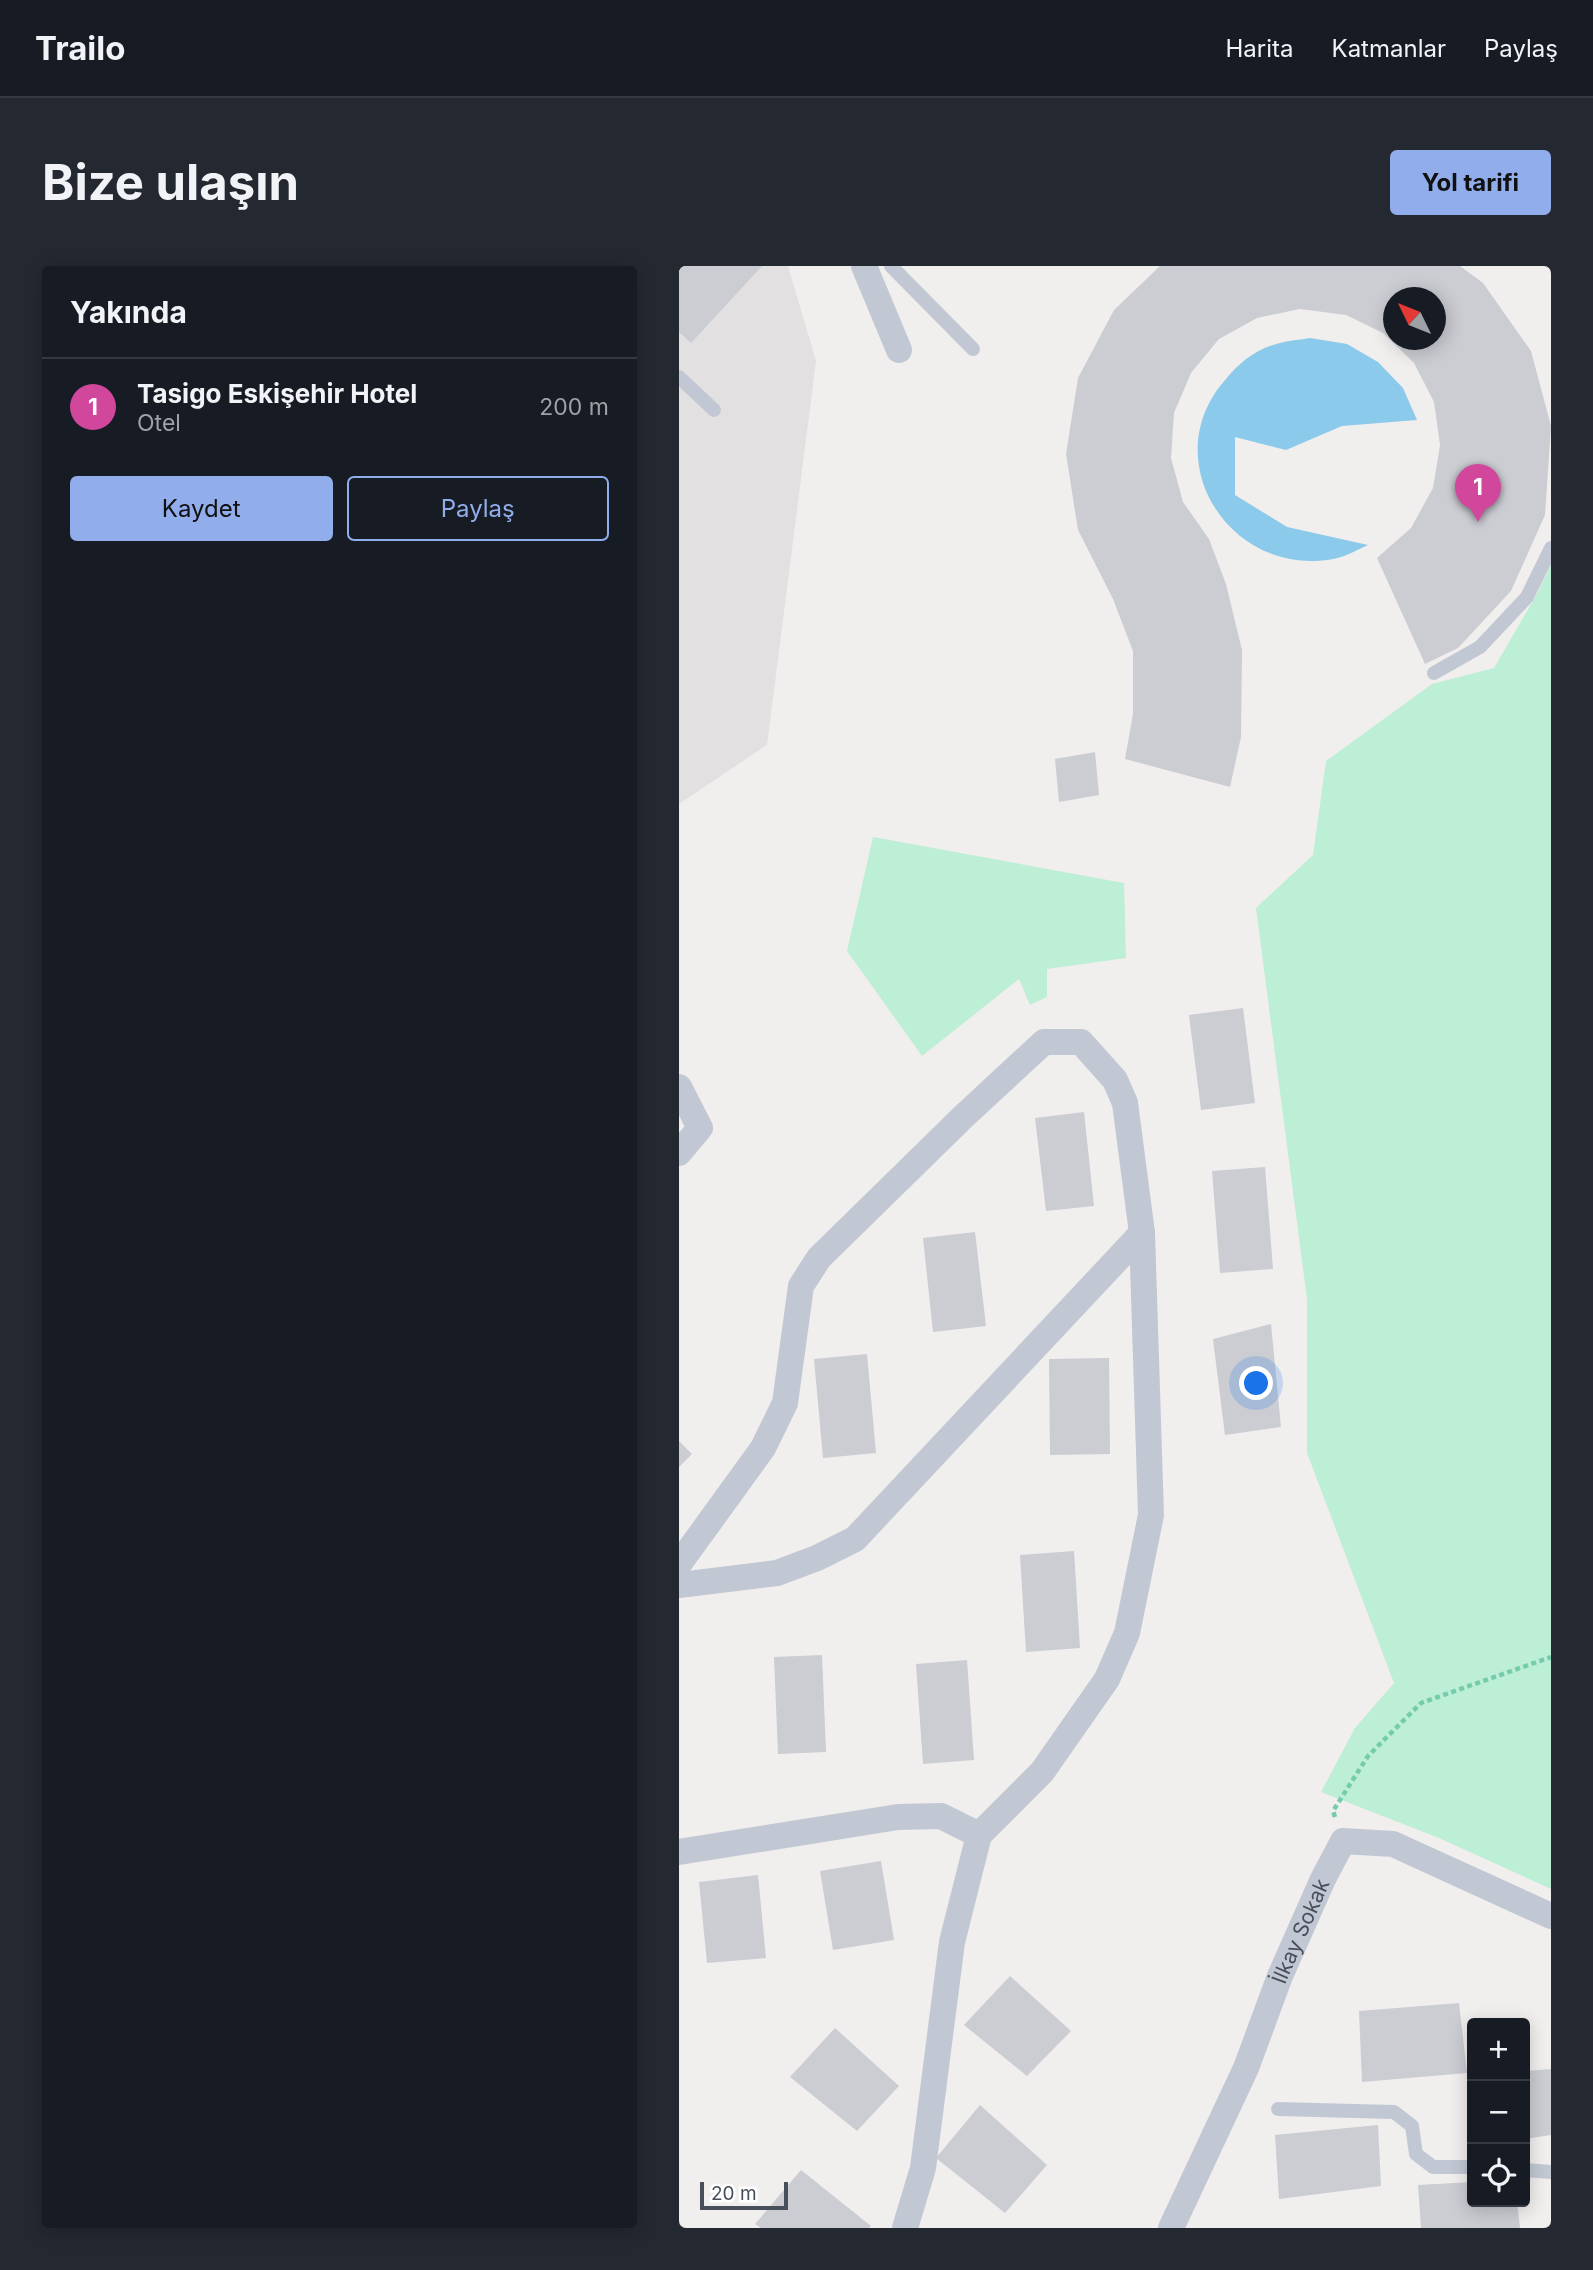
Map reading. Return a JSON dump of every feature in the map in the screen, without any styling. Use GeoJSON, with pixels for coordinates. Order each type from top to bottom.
{"type":"FeatureCollection","features":[{"type":"Feature","properties":{"kind":"street"},"geometry":{"type":"LineString","coordinates":[[864,266],[899,350]]}},
{"type":"Feature","properties":{"kind":"street"},"geometry":{"type":"LineString","coordinates":[[679,1564],[763,1448],[785,1403],[801,1286],[819,1258],[973,1107],[1044,1042],[1081,1042],[1115,1080],[1125,1103],[1142,1233],[1151,1515],[1127,1633],[1107,1679],[1042,1772],[979,1835],[951,1941],[923,2168],[905,2228]]}},
{"type":"Feature","properties":{"kind":"street"},"geometry":{"type":"LineString","coordinates":[[679,1087],[700,1128],[679,1153]]}},
{"type":"Feature","properties":{"kind":"street"},"geometry":{"type":"LineString","coordinates":[[679,1585],[777,1573],[817,1558],[855,1539],[1142,1233]]}},
{"type":"Feature","properties":{"kind":"street"},"geometry":{"type":"LineString","coordinates":[[679,1852],[898,1816],[941,1816],[979,1835]]}},
{"type":"Feature","properties":{"kind":"street"},"geometry":{"type":"LineString","coordinates":[[1343,1841],[1393,1844],[1551,1916]]}},
{"type":"Feature","properties":{"kind":"street","name":"İlkay Sokak"},"geometry":{"type":"LineString","coordinates":[[1171,2228],[1246,2068],[1280,1976],[1343,1841]]}},
{"type":"Feature","properties":{"kind":"lane"},"geometry":{"type":"LineString","coordinates":[[891,266],[973,349]]}},
{"type":"Feature","properties":{"kind":"lane"},"geometry":{"type":"LineString","coordinates":[[679,377],[714,410]]}},
{"type":"Feature","properties":{"kind":"lane"},"geometry":{"type":"LineString","coordinates":[[1434,673],[1480,647],[1527,597],[1551,548]]}},
{"type":"Feature","properties":{"kind":"lane"},"geometry":{"type":"LineString","coordinates":[[1278,2109],[1394,2112],[1412,2126],[1416,2154],[1433,2166],[1467,2167]]}},
{"type":"Feature","properties":{"kind":"lane"},"geometry":{"type":"LineString","coordinates":[[1530,2170],[1551,2172]]}},
{"type":"Feature","properties":{"kind":"path"},"geometry":{"type":"LineString","coordinates":[[1343,1841],[1333,1811],[1367,1756],[1421,1703],[1551,1657]]}},
{"type":"Feature","properties":{"kind":"shaded area"},"geometry":{"type":"Polygon","coordinates":[[[679,266],[788,266],[816,361],[767,745],[679,804],[679,266]]]}},
{"type":"Feature","properties":{"kind":"green space"},"geometry":{"type":"Polygon","coordinates":[[[1551,565],[1551,1889],[1439,1838],[1321,1792],[1355,1728],[1394,1683],[1307,1453],[1307,1299],[1256,908],[1313,855],[1326,761],[1432,684],[1494,668],[1551,565]]]}},
{"type":"Feature","properties":{"kind":"green space"},"geometry":{"type":"Polygon","coordinates":[[[873,837],[1124,883],[1126,958],[1047,969],[1047,997],[1030,1005],[1019,979],[922,1056],[847,951],[873,837]]]}},
{"type":"Feature","properties":{"kind":"water"},"geometry":{"type":"Polygon","coordinates":[[[1310,338],[1347,344],[1378,362],[1403,388],[1417,420],[1342,426],[1286,450],[1235,437],[1235,495],[1287,527],[1368,545],[1333,559],[1296,560],[1263,550],[1235,531],[1214,506],[1201,476],[1198,444],[1206,410],[1236,368],[1253,354],[1266,348],[1282,342],[1310,338]]]}},
{"type":"Feature","properties":{"kind":"building"},"geometry":{"type":"Polygon","coordinates":[[[679,266],[762,266],[691,343],[679,332],[679,266]]]}},
{"type":"Feature","properties":{"kind":"building"},"geometry":{"type":"Polygon","coordinates":[[[1160,266],[1460,266],[1483,283],[1531,351],[1551,426],[1545,515],[1511,591],[1458,648],[1425,664],[1377,558],[1411,528],[1433,488],[1440,445],[1434,402],[1414,363],[1401,350],[1446,350],[1446,287],[1383,287],[1383,333],[1346,315],[1300,309],[1257,318],[1219,339],[1191,373],[1174,413],[1171,458],[1183,502],[1209,539],[1226,584],[1242,650],[1241,737],[1230,787],[1125,759],[1133,714],[1133,651],[1113,599],[1078,530],[1066,454],[1078,378],[1114,310],[1160,266]]]}},
{"type":"Feature","properties":{"kind":"building"},"geometry":{"type":"Polygon","coordinates":[[[1095,752],[1099,795],[1059,802],[1055,759],[1095,752]]]}},
{"type":"Feature","properties":{"kind":"building"},"geometry":{"type":"Polygon","coordinates":[[[1243,1008],[1255,1103],[1201,1110],[1189,1015],[1243,1008]]]}},
{"type":"Feature","properties":{"kind":"building"},"geometry":{"type":"Polygon","coordinates":[[[1084,1112],[1094,1206],[1046,1211],[1035,1118],[1084,1112]]]}},
{"type":"Feature","properties":{"kind":"building"},"geometry":{"type":"Polygon","coordinates":[[[1265,1167],[1273,1269],[1220,1273],[1212,1171],[1265,1167]]]}},
{"type":"Feature","properties":{"kind":"building"},"geometry":{"type":"Polygon","coordinates":[[[975,1232],[986,1326],[933,1332],[923,1238],[975,1232]]]}},
{"type":"Feature","properties":{"kind":"building"},"geometry":{"type":"Polygon","coordinates":[[[1271,1324],[1281,1427],[1225,1435],[1213,1339],[1271,1324]]]}},
{"type":"Feature","properties":{"kind":"building"},"geometry":{"type":"Polygon","coordinates":[[[867,1354],[876,1453],[823,1458],[814,1359],[867,1354]]]}},
{"type":"Feature","properties":{"kind":"building"},"geometry":{"type":"Polygon","coordinates":[[[1109,1358],[1110,1454],[1050,1455],[1049,1359],[1109,1358]]]}},
{"type":"Feature","properties":{"kind":"building"},"geometry":{"type":"Polygon","coordinates":[[[679,1441],[692,1454],[679,1467],[679,1441]]]}},
{"type":"Feature","properties":{"kind":"building"},"geometry":{"type":"Polygon","coordinates":[[[1074,1551],[1080,1648],[1026,1652],[1020,1555],[1074,1551]]]}},
{"type":"Feature","properties":{"kind":"building"},"geometry":{"type":"Polygon","coordinates":[[[822,1655],[826,1752],[778,1754],[774,1657],[822,1655]]]}},
{"type":"Feature","properties":{"kind":"building"},"geometry":{"type":"Polygon","coordinates":[[[967,1660],[974,1760],[923,1764],[916,1664],[967,1660]]]}},
{"type":"Feature","properties":{"kind":"building"},"geometry":{"type":"Polygon","coordinates":[[[881,1861],[894,1940],[833,1950],[820,1871],[881,1861]]]}},
{"type":"Feature","properties":{"kind":"building"},"geometry":{"type":"Polygon","coordinates":[[[758,1875],[766,1958],[707,1963],[699,1882],[758,1875]]]}},
{"type":"Feature","properties":{"kind":"building"},"geometry":{"type":"Polygon","coordinates":[[[1010,1976],[1071,2031],[1027,2076],[964,2025],[1010,1976]]]}},
{"type":"Feature","properties":{"kind":"building"},"geometry":{"type":"Polygon","coordinates":[[[1459,2003],[1467,2073],[1362,2082],[1359,2011],[1459,2003]]]}},
{"type":"Feature","properties":{"kind":"building"},"geometry":{"type":"Polygon","coordinates":[[[835,2028],[899,2086],[857,2131],[790,2077],[835,2028]]]}},
{"type":"Feature","properties":{"kind":"building"},"geometry":{"type":"Polygon","coordinates":[[[1551,2069],[1551,2135],[1530,2138],[1530,2071],[1551,2069]]]}},
{"type":"Feature","properties":{"kind":"building"},"geometry":{"type":"Polygon","coordinates":[[[980,2105],[1047,2165],[1005,2213],[936,2158],[980,2105]]]}},
{"type":"Feature","properties":{"kind":"building"},"geometry":{"type":"Polygon","coordinates":[[[1378,2125],[1381,2186],[1279,2199],[1275,2135],[1378,2125]]]}},
{"type":"Feature","properties":{"kind":"building"},"geometry":{"type":"Polygon","coordinates":[[[801,2170],[871,2226],[761,2228],[755,2224],[801,2170]]]}},
{"type":"Feature","properties":{"kind":"building"},"geometry":{"type":"Polygon","coordinates":[[[1467,2182],[1467,2207],[1518,2207],[1520,2228],[1421,2228],[1418,2185],[1467,2182]]]}},
{"type":"Feature","properties":{"kind":"place","name":"Tasigo Eskişehir Hotel"},"geometry":{"type":"Point","coordinates":[1478,522]}}]}
